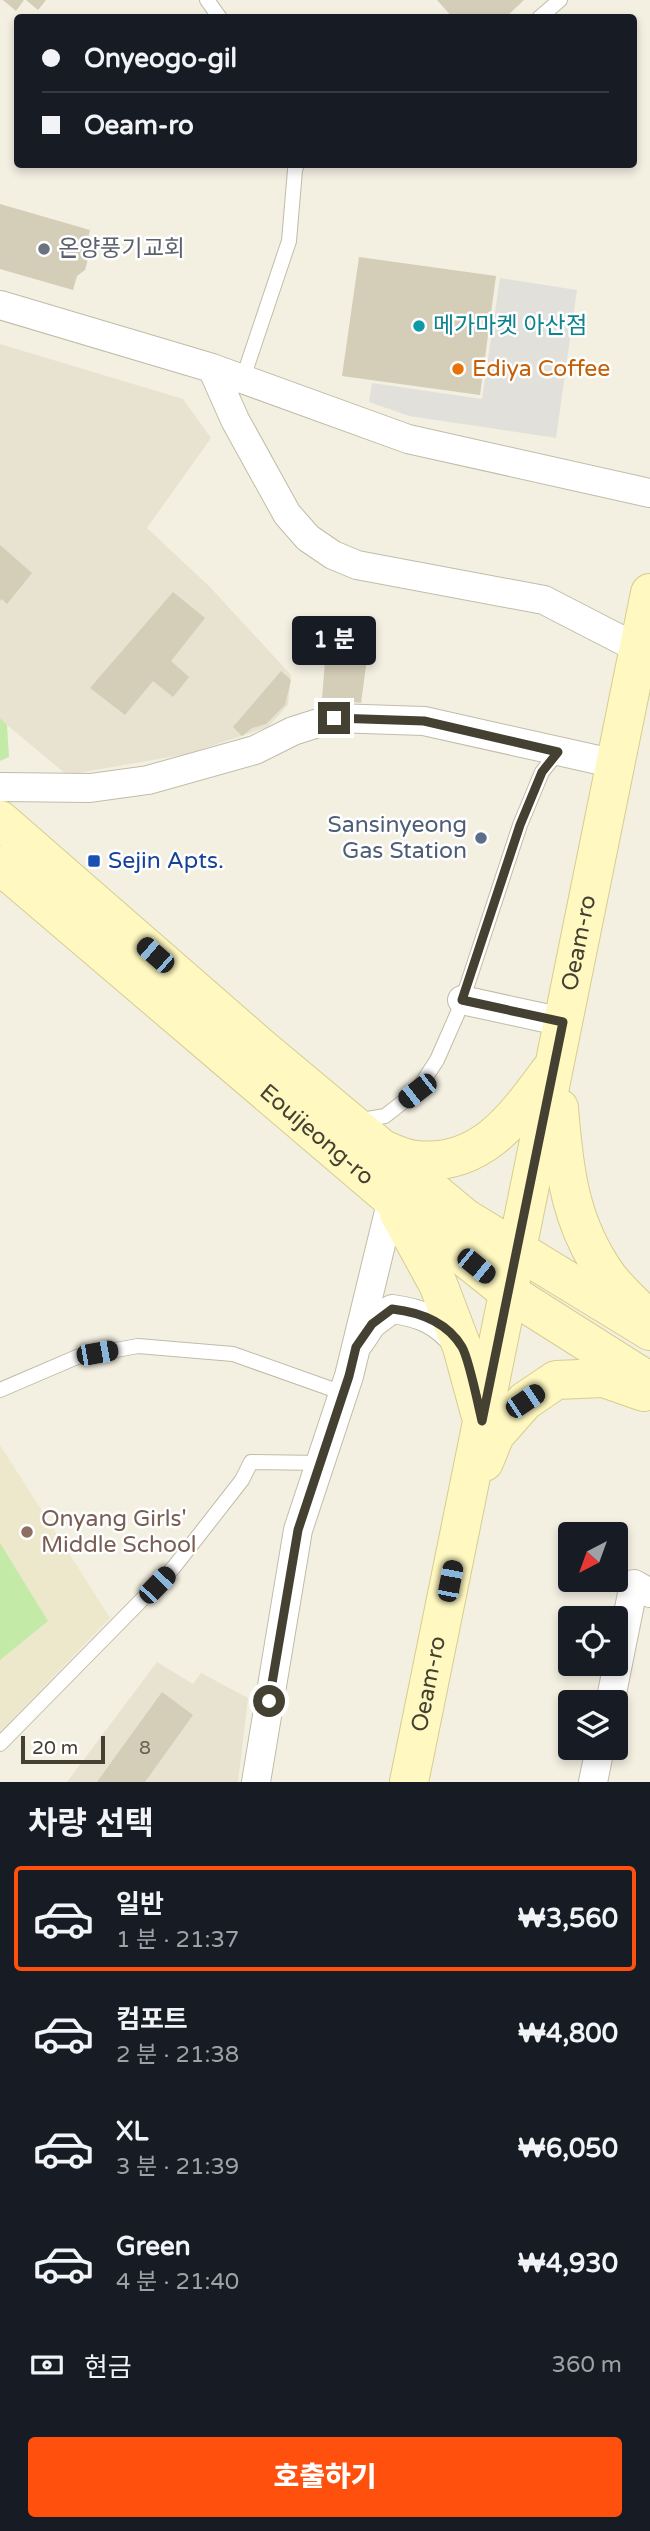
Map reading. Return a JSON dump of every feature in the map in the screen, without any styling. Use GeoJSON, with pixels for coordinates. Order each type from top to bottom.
{"type":"FeatureCollection","features":[{"type":"Feature","properties":{"kind":"main road","name":"Oeam-ro"},"geometry":{"type":"LineString","coordinates":[[409,1782],[650,593]]}},
{"type":"Feature","properties":{"kind":"main road","name":"Eouijeong-ro"},"geometry":{"type":"LineString","coordinates":[[0,820],[465,1218],[650,1331]]}},
{"type":"Feature","properties":{"kind":"main road","name":"Eouijeong-ro"},"geometry":{"type":"LineString","coordinates":[[0,865],[392,1199],[508,1292],[650,1382]]}},
{"type":"Feature","properties":{"kind":"main road"},"geometry":{"type":"LineString","coordinates":[[383,1150],[414,1160],[450,1159],[491,1141],[524,1106],[555,1065]]}},
{"type":"Feature","properties":{"kind":"main road"},"geometry":{"type":"LineString","coordinates":[[555,1065],[564,1171],[582,1233],[609,1278],[650,1321]]}},
{"type":"Feature","properties":{"kind":"main road"},"geometry":{"type":"LineString","coordinates":[[392,1199],[438,1284],[463,1348],[482,1421]]}},
{"type":"Feature","properties":{"kind":"main road"},"geometry":{"type":"LineString","coordinates":[[465,1506],[495,1435],[525,1401],[556,1380],[604,1378],[650,1394]]}},
{"type":"Feature","properties":{"kind":"street"},"geometry":{"type":"LineString","coordinates":[[0,305],[243,378],[408,439],[650,493]]}},
{"type":"Feature","properties":{"kind":"street"},"geometry":{"type":"LineString","coordinates":[[212,368],[235,420],[287,514],[308,538],[333,555],[358,565],[544,600],[639,649]]}},
{"type":"Feature","properties":{"kind":"street"},"geometry":{"type":"LineString","coordinates":[[0,787],[90,788],[148,779],[255,750],[293,731],[334,718],[424,721],[615,764]]}},
{"type":"Feature","properties":{"kind":"street"},"geometry":{"type":"LineString","coordinates":[[462,1000],[563,1022]]}},
{"type":"Feature","properties":{"kind":"street"},"geometry":{"type":"LineString","coordinates":[[256,1782],[298,1530],[343,1393],[392,1199]]}},
{"type":"Feature","properties":{"kind":"street"},"geometry":{"type":"LineString","coordinates":[[356,1347],[372,1324],[392,1309],[416,1312],[442,1326],[463,1348]]}},
{"type":"Feature","properties":{"kind":"street"},"geometry":{"type":"LineString","coordinates":[[613,1690],[634,1584],[650,1593]]}},
{"type":"Feature","properties":{"kind":"street"},"geometry":{"type":"LineString","coordinates":[[593,1782],[598,1760]]}},
{"type":"Feature","properties":{"kind":"lane"},"geometry":{"type":"LineString","coordinates":[[544,14],[560,0]]}},
{"type":"Feature","properties":{"kind":"lane"},"geometry":{"type":"LineString","coordinates":[[243,378],[289,241],[297,168]]}},
{"type":"Feature","properties":{"kind":"lane"},"geometry":{"type":"LineString","coordinates":[[350,1122],[385,1116],[417,1091],[437,1060],[462,1000],[520,825],[542,772],[558,752]]}},
{"type":"Feature","properties":{"kind":"lane"},"geometry":{"type":"LineString","coordinates":[[0,1390],[77,1357],[138,1346],[233,1354],[343,1393]]}},
{"type":"Feature","properties":{"kind":"lane"},"geometry":{"type":"LineString","coordinates":[[0,1744],[174,1567],[242,1480],[251,1462],[320,1463]]}},
{"type":"Feature","properties":{"kind":"shaded area"},"geometry":{"type":"Polygon","coordinates":[[[500,278],[577,290],[556,438],[409,416],[369,402],[372,383],[482,399],[500,278]]]}},
{"type":"Feature","properties":{"kind":"shaded area"},"geometry":{"type":"Polygon","coordinates":[[[0,344],[183,399],[211,438],[147,528],[210,587],[291,675],[288,705],[268,727],[187,754],[67,775],[0,719],[0,344]]]}},
{"type":"Feature","properties":{"kind":"shaded area","name":"Onyang Girls' Middle School"},"geometry":{"type":"Polygon","coordinates":[[[0,1445],[110,1618],[0,1732],[0,1445]]]}},
{"type":"Feature","properties":{"kind":"shaded area"},"geometry":{"type":"Polygon","coordinates":[[[157,1662],[193,1684],[201,1673],[248,1698],[238,1782],[67,1782],[157,1662]]]}},
{"type":"Feature","properties":{"kind":"green space"},"geometry":{"type":"Polygon","coordinates":[[[0,718],[7,725],[9,757],[0,761],[0,718]]]}},
{"type":"Feature","properties":{"kind":"green space"},"geometry":{"type":"Polygon","coordinates":[[[0,1543],[48,1621],[0,1660],[0,1543]]]}},
{"type":"Feature","properties":{"kind":"building"},"geometry":{"type":"Polygon","coordinates":[[[3,0],[24,0],[16,11],[3,0]]]}},
{"type":"Feature","properties":{"kind":"building"},"geometry":{"type":"Polygon","coordinates":[[[26,0],[46,0],[38,10],[26,0]]]}},
{"type":"Feature","properties":{"kind":"building"},"geometry":{"type":"Polygon","coordinates":[[[437,0],[524,0],[509,14],[449,14],[437,0]]]}},
{"type":"Feature","properties":{"kind":"building","name":"온양풍기교회"},"geometry":{"type":"Polygon","coordinates":[[[0,204],[90,230],[86,245],[90,252],[85,270],[77,276],[73,290],[0,269],[0,204]]]}},
{"type":"Feature","properties":{"kind":"building","name":"메가마켓 아산점"},"geometry":{"type":"Polygon","coordinates":[[[359,257],[496,276],[480,395],[342,376],[359,257]]]}},
{"type":"Feature","properties":{"kind":"building"},"geometry":{"type":"Polygon","coordinates":[[[0,545],[32,573],[7,604],[2,599],[0,601],[0,545]]]}},
{"type":"Feature","properties":{"kind":"building"},"geometry":{"type":"Polygon","coordinates":[[[173,592],[205,618],[171,661],[189,677],[173,697],[153,681],[125,715],[90,688],[173,592]]]}},
{"type":"Feature","properties":{"kind":"building"},"geometry":{"type":"Polygon","coordinates":[[[327,637],[369,644],[361,703],[322,698],[327,637]]]}},
{"type":"Feature","properties":{"kind":"building"},"geometry":{"type":"Polygon","coordinates":[[[281,671],[291,680],[285,705],[266,724],[252,728],[242,736],[233,727],[281,671]]]}},
{"type":"Feature","properties":{"kind":"building"},"geometry":{"type":"Polygon","coordinates":[[[162,1692],[193,1715],[145,1782],[97,1782],[162,1692]]]}},
{"type":"Feature","properties":{"kind":"place","name":"온양풍기교회"},"geometry":{"type":"Point","coordinates":[44,249]}},
{"type":"Feature","properties":{"kind":"place","name":"메가마켓 아산점"},"geometry":{"type":"Point","coordinates":[419,326]}},
{"type":"Feature","properties":{"kind":"place","name":"Ediya Coffee"},"geometry":{"type":"Point","coordinates":[458,369]}},
{"type":"Feature","properties":{"kind":"place","name":"Sansinyeong Gas Station"},"geometry":{"type":"Point","coordinates":[481,838]}},
{"type":"Feature","properties":{"kind":"place","name":"Sejin Apts."},"geometry":{"type":"Point","coordinates":[94,861]}},
{"type":"Feature","properties":{"kind":"place","name":"Onyang Girls' Middle School"},"geometry":{"type":"Point","coordinates":[27,1532]}},
{"type":"Feature","properties":{"kind":"route"},"geometry":{"type":"LineString","coordinates":[[269,1701],[298,1530],[356,1347],[372,1324],[392,1309],[416,1312],[442,1326],[463,1348],[482,1421],[563,1022],[462,1000],[520,825],[542,772],[558,752],[424,721],[334,718]]}}]}
